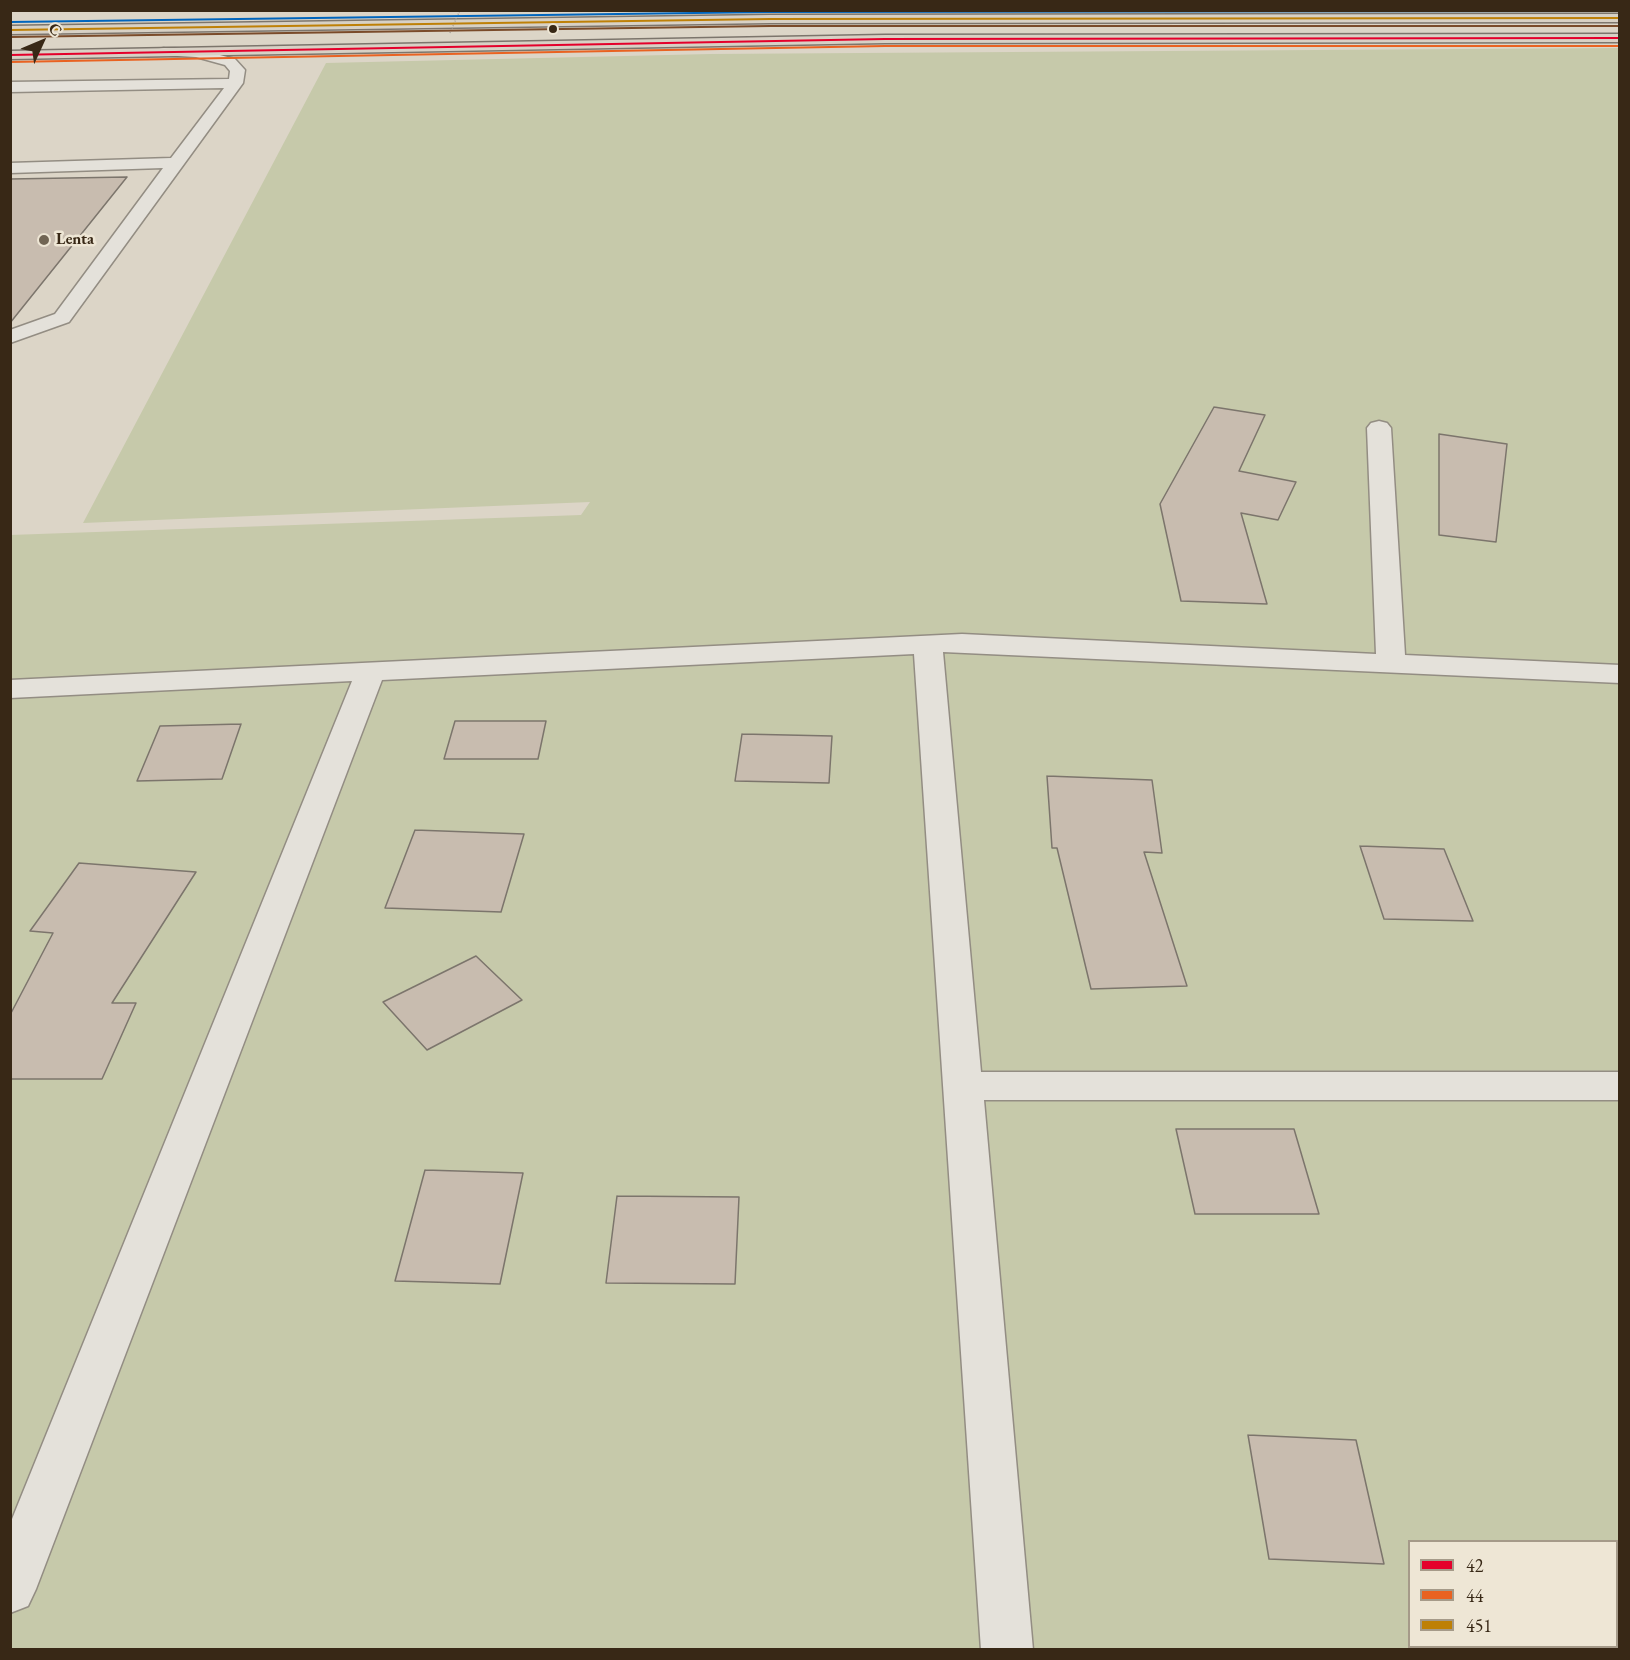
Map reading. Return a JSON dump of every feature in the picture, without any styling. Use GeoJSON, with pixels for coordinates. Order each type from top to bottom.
{"type":"FeatureCollection","features":[{"type":"Feature","properties":{"kind":"main road"},"geometry":{"type":"LineString","coordinates":[[10,30],[770,19],[1620,19]]}},
{"type":"Feature","properties":{"kind":"main road"},"geometry":{"type":"LineString","coordinates":[[10,55],[885,39],[1620,38]]}},
{"type":"Feature","properties":{"kind":"street"},"geometry":{"type":"LineString","coordinates":[[10,337],[62,318],[235,83],[238,70],[230,62],[197,53],[162,52]]}},
{"type":"Feature","properties":{"kind":"street"},"geometry":{"type":"LineString","coordinates":[[10,87],[235,83]]}},
{"type":"Feature","properties":{"kind":"street"},"geometry":{"type":"LineString","coordinates":[[10,168],[174,163]]}},
{"type":"Feature","properties":{"kind":"street"},"geometry":{"type":"LineString","coordinates":[[1379,428],[1391,663]]}},
{"type":"Feature","properties":{"kind":"street"},"geometry":{"type":"LineString","coordinates":[[10,689],[962,643],[1620,674]]}},
{"type":"Feature","properties":{"kind":"street"},"geometry":{"type":"LineString","coordinates":[[928,645],[1007,1650]]}},
{"type":"Feature","properties":{"kind":"street"},"geometry":{"type":"LineString","coordinates":[[10,1589],[370,672]]}},
{"type":"Feature","properties":{"kind":"street"},"geometry":{"type":"LineString","coordinates":[[963,1086],[1620,1086]]}},
{"type":"Feature","properties":{"kind":"path"},"geometry":{"type":"LineString","coordinates":[[450,33],[460,10]]}},
{"type":"Feature","properties":{"kind":"green space"},"geometry":{"type":"Polygon","coordinates":[[[1619,48],[1619,1649],[11,1649],[10,535],[581,515],[590,502],[83,523],[326,63],[710,54],[1619,48]]]}},
{"type":"Feature","properties":{"kind":"building","name":"Lenta"},"geometry":{"type":"Polygon","coordinates":[[[127,177],[10,323],[10,179],[127,177]]]}},
{"type":"Feature","properties":{"kind":"building"},"geometry":{"type":"Polygon","coordinates":[[[1214,407],[1265,415],[1239,471],[1296,482],[1278,520],[1241,513],[1267,604],[1181,601],[1160,504],[1214,407]]]}},
{"type":"Feature","properties":{"kind":"building"},"geometry":{"type":"Polygon","coordinates":[[[1439,434],[1507,444],[1496,542],[1439,535],[1439,434]]]}},
{"type":"Feature","properties":{"kind":"building"},"geometry":{"type":"Polygon","coordinates":[[[455,721],[546,721],[538,759],[444,759],[455,721]]]}},
{"type":"Feature","properties":{"kind":"building"},"geometry":{"type":"Polygon","coordinates":[[[241,724],[222,779],[137,781],[160,726],[241,724]]]}},
{"type":"Feature","properties":{"kind":"building"},"geometry":{"type":"Polygon","coordinates":[[[742,734],[832,736],[829,783],[735,781],[742,734]]]}},
{"type":"Feature","properties":{"kind":"building"},"geometry":{"type":"Polygon","coordinates":[[[1047,776],[1152,780],[1162,853],[1144,852],[1187,986],[1091,989],[1057,848],[1052,848],[1047,776]]]}},
{"type":"Feature","properties":{"kind":"building"},"geometry":{"type":"Polygon","coordinates":[[[415,830],[524,834],[501,912],[385,908],[415,830]]]}},
{"type":"Feature","properties":{"kind":"building"},"geometry":{"type":"Polygon","coordinates":[[[1360,846],[1444,849],[1473,921],[1384,919],[1360,846]]]}},
{"type":"Feature","properties":{"kind":"building"},"geometry":{"type":"Polygon","coordinates":[[[79,863],[196,872],[112,1003],[136,1003],[102,1079],[10,1079],[10,1015],[53,933],[30,931],[79,863]]]}},
{"type":"Feature","properties":{"kind":"building"},"geometry":{"type":"Polygon","coordinates":[[[476,956],[522,1000],[427,1050],[383,1002],[476,956]]]}},
{"type":"Feature","properties":{"kind":"building"},"geometry":{"type":"Polygon","coordinates":[[[1176,1129],[1294,1129],[1319,1214],[1195,1214],[1176,1129]]]}},
{"type":"Feature","properties":{"kind":"building"},"geometry":{"type":"Polygon","coordinates":[[[425,1170],[523,1173],[500,1284],[395,1281],[425,1170]]]}},
{"type":"Feature","properties":{"kind":"building"},"geometry":{"type":"Polygon","coordinates":[[[617,1196],[739,1197],[735,1284],[606,1283],[617,1196]]]}},
{"type":"Feature","properties":{"kind":"building"},"geometry":{"type":"Polygon","coordinates":[[[1248,1435],[1356,1440],[1384,1564],[1269,1559],[1248,1435]]]}},
{"type":"Feature","properties":{"kind":"transit line"},"geometry":{"type":"LineString","coordinates":[[10,22],[770,12],[1620,11]]}},
{"type":"Feature","properties":{"kind":"transit line","name":"451"},"geometry":{"type":"LineString","coordinates":[[10,30],[770,19],[1620,18]]}},
{"type":"Feature","properties":{"kind":"transit line"},"geometry":{"type":"LineString","coordinates":[[10,37],[770,26],[1620,26]]}},
{"type":"Feature","properties":{"kind":"transit line","name":"42"},"geometry":{"type":"LineString","coordinates":[[10,55],[885,39],[1620,38]]}},
{"type":"Feature","properties":{"kind":"transit line","name":"44"},"geometry":{"type":"LineString","coordinates":[[10,62],[885,46],[1620,46]]}},
{"type":"Feature","properties":{"kind":"place","name":"Lenta"},"geometry":{"type":"Point","coordinates":[44,240]}}]}
